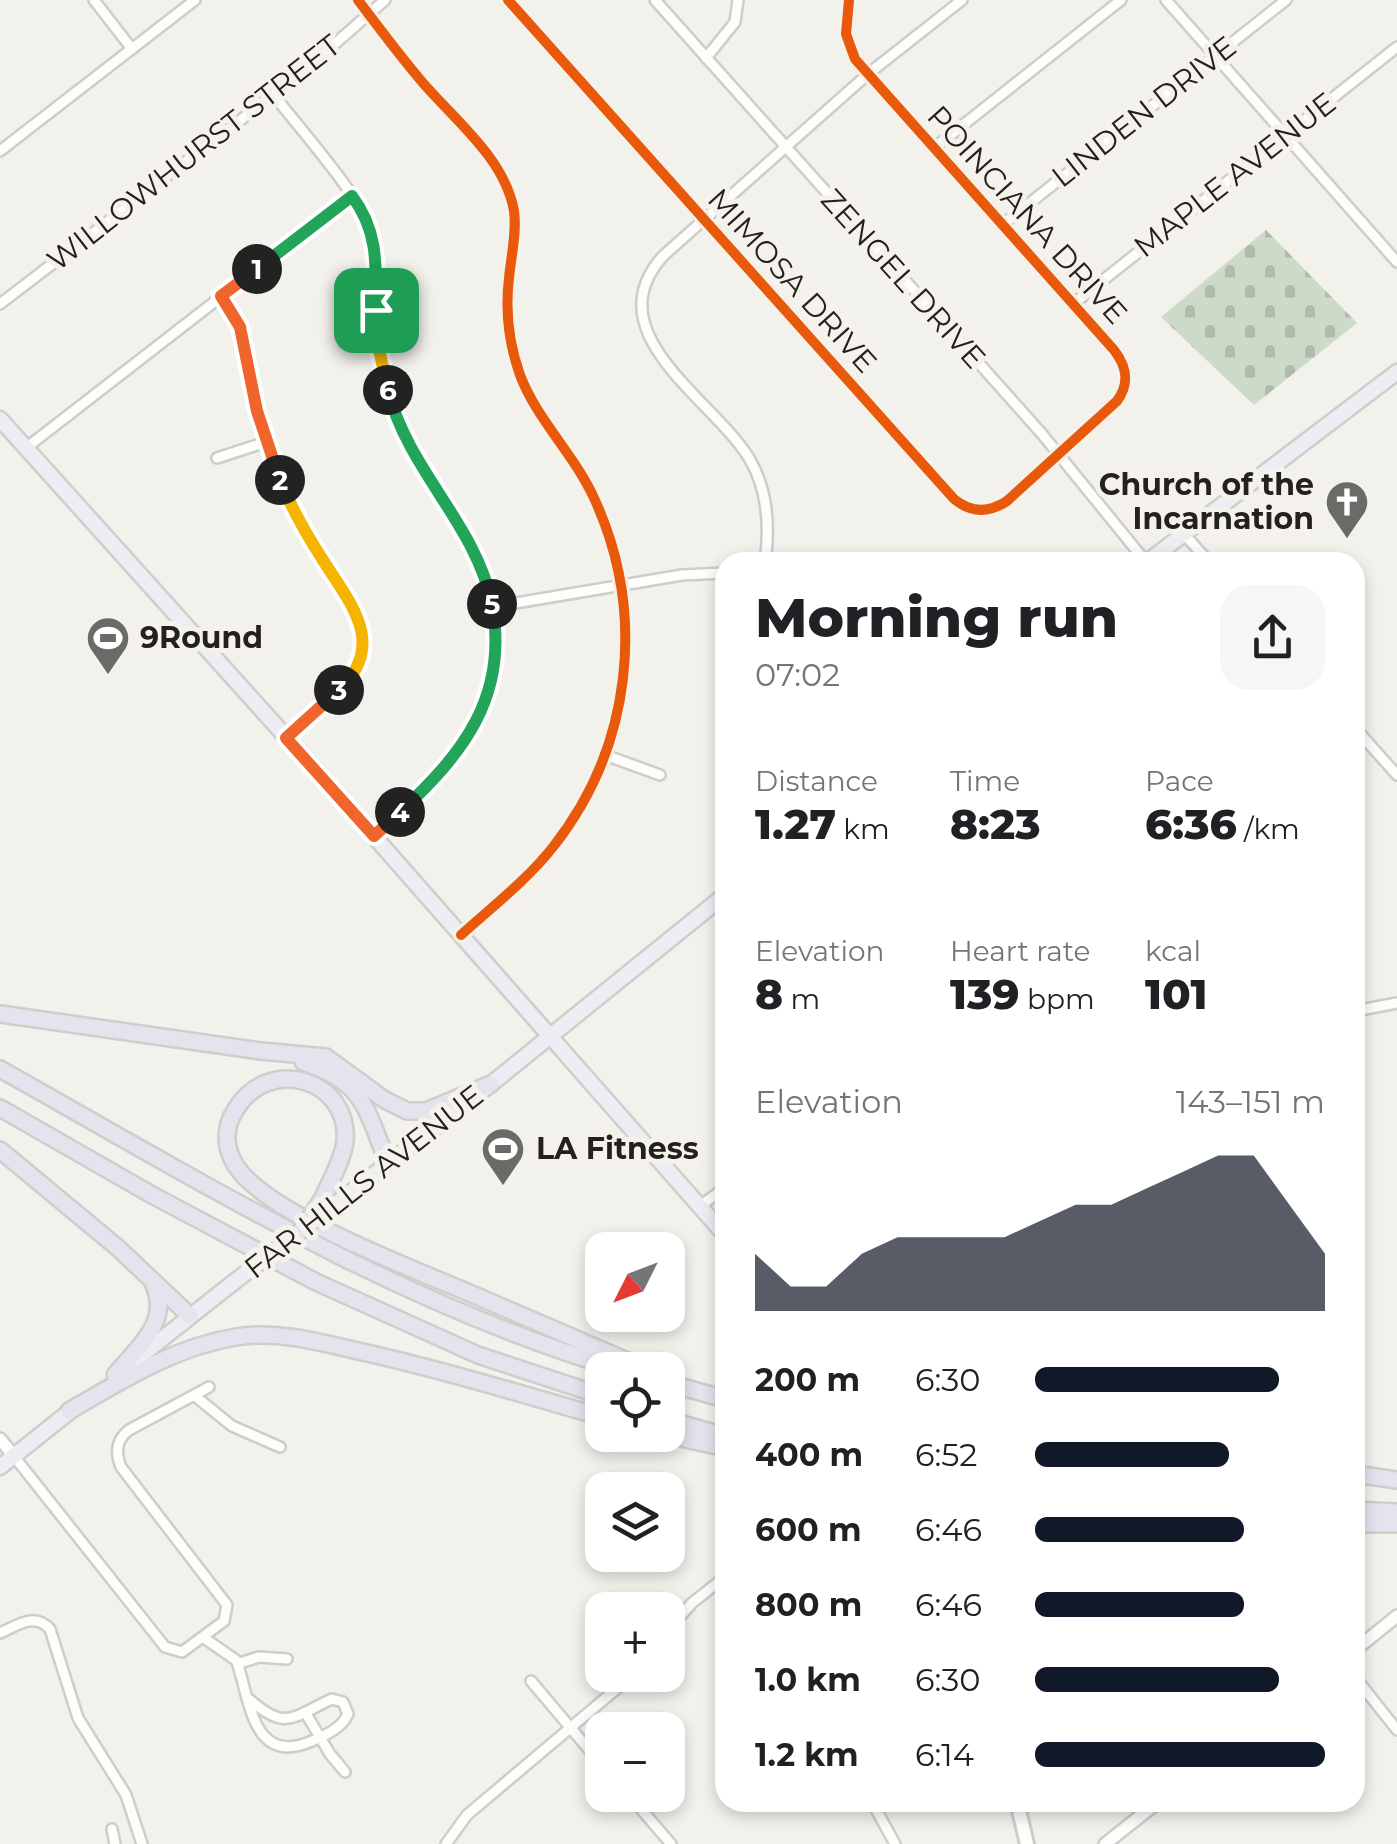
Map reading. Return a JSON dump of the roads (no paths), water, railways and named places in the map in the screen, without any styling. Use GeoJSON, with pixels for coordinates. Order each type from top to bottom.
{"type":"FeatureCollection","features":[{"type":"Feature","properties":{"kind":"highway"},"geometry":{"type":"LineString","coordinates":[[0,1014],[326,1057],[385,1100],[407,1111],[426,1111],[491,1084]]}},
{"type":"Feature","properties":{"kind":"highway"},"geometry":{"type":"LineString","coordinates":[[271,1052],[326,1070],[348,1083],[362,1099],[388,1163]]}},
{"type":"Feature","properties":{"kind":"highway"},"geometry":{"type":"LineString","coordinates":[[0,1068],[355,1266],[460,1314],[585,1357]]}},
{"type":"Feature","properties":{"kind":"highway"},"geometry":{"type":"LineString","coordinates":[[300,1230],[328,1202],[345,1142],[342,1116],[324,1092],[300,1078],[273,1080],[249,1091],[233,1113],[225,1138],[235,1165],[267,1196],[364,1248],[606,1352]]}},
{"type":"Feature","properties":{"kind":"highway"},"geometry":{"type":"LineString","coordinates":[[0,1108],[316,1282],[478,1355],[585,1390]]}},
{"type":"Feature","properties":{"kind":"highway"},"geometry":{"type":"LineString","coordinates":[[0,1150],[190,1316]]}},
{"type":"Feature","properties":{"kind":"highway"},"geometry":{"type":"LineString","coordinates":[[115,1375],[159,1318],[160,1300],[149,1277]]}},
{"type":"Feature","properties":{"kind":"highway"},"geometry":{"type":"LineString","coordinates":[[69,1411],[159,1359],[240,1336],[306,1339],[411,1362],[585,1412]]}},
{"type":"Feature","properties":{"kind":"highway"},"geometry":{"type":"LineString","coordinates":[[685,1386],[715,1396]]}},
{"type":"Feature","properties":{"kind":"highway"},"geometry":{"type":"LineString","coordinates":[[685,1425],[715,1433]]}},
{"type":"Feature","properties":{"kind":"highway"},"geometry":{"type":"LineString","coordinates":[[685,1439],[715,1446]]}},
{"type":"Feature","properties":{"kind":"highway"},"geometry":{"type":"LineString","coordinates":[[1365,1477],[1397,1480]]}},
{"type":"Feature","properties":{"kind":"highway"},"geometry":{"type":"LineString","coordinates":[[1365,1510],[1397,1512]]}},
{"type":"Feature","properties":{"kind":"highway"},"geometry":{"type":"LineString","coordinates":[[1365,1524],[1397,1524]]}},
{"type":"Feature","properties":{"kind":"main road"},"geometry":{"type":"LineString","coordinates":[[1160,552],[1397,372]]}},
{"type":"Feature","properties":{"kind":"main road"},"geometry":{"type":"LineString","coordinates":[[0,419],[715,1223]]}},
{"type":"Feature","properties":{"kind":"main road","name":"FAR HILLS AVENUE"},"geometry":{"type":"LineString","coordinates":[[328,1202],[388,1163],[491,1084],[715,902]]}},
{"type":"Feature","properties":{"kind":"main road","name":"FAR HILLS AVENUE"},"geometry":{"type":"LineString","coordinates":[[0,1467],[300,1230]]}},
{"type":"Feature","properties":{"kind":"main road"},"geometry":{"type":"LineString","coordinates":[[1019,1812],[1027,1844]]}},
{"type":"Feature","properties":{"kind":"street"},"geometry":{"type":"LineString","coordinates":[[94,0],[132,49]]}},
{"type":"Feature","properties":{"kind":"street"},"geometry":{"type":"LineString","coordinates":[[0,150],[195,0]]}},
{"type":"Feature","properties":{"kind":"street"},"geometry":{"type":"LineString","coordinates":[[358,0],[425,86],[492,160],[505,182],[515,219],[507,303],[515,359],[534,402],[593,496],[614,550],[622,585],[625,672],[605,755],[581,807],[553,847],[524,880],[460,936]]}},
{"type":"Feature","properties":{"kind":"street","name":"WILLOWHURST STREET"},"geometry":{"type":"LineString","coordinates":[[0,304],[273,94],[385,0]]}},
{"type":"Feature","properties":{"kind":"street","name":"MIMOSA DRIVE"},"geometry":{"type":"LineString","coordinates":[[508,0],[960,504],[975,510],[998,507],[1060,454]]}},
{"type":"Feature","properties":{"kind":"street","name":"ZENGEL DRIVE"},"geometry":{"type":"LineString","coordinates":[[655,0],[1060,454],[1139,552]]}},
{"type":"Feature","properties":{"kind":"street"},"geometry":{"type":"LineString","coordinates":[[706,58],[734,22],[738,0]]}},
{"type":"Feature","properties":{"kind":"street","name":"POINCIANA DRIVE"},"geometry":{"type":"LineString","coordinates":[[848,0],[847,43],[855,59],[1120,358],[1126,378],[1117,401],[1060,454]]}},
{"type":"Feature","properties":{"kind":"street"},"geometry":{"type":"LineString","coordinates":[[766,552],[768,516],[754,468],[724,426],[655,348],[641,315],[642,289],[652,268],[704,220],[868,74],[962,0]]}},
{"type":"Feature","properties":{"kind":"street"},"geometry":{"type":"LineString","coordinates":[[934,148],[1121,0]]}},
{"type":"Feature","properties":{"kind":"street"},"geometry":{"type":"LineString","coordinates":[[1166,0],[1397,262]]}},
{"type":"Feature","properties":{"kind":"street","name":"LINDEN DRIVE"},"geometry":{"type":"LineString","coordinates":[[1002,225],[1286,0]]}},
{"type":"Feature","properties":{"kind":"street","name":"MAPLE AVENUE"},"geometry":{"type":"LineString","coordinates":[[1073,304],[1397,47]]}},
{"type":"Feature","properties":{"kind":"street"},"geometry":{"type":"LineString","coordinates":[[273,94],[352,196],[374,238],[378,345],[395,414],[414,458],[476,555],[492,607],[492,676],[473,730],[442,772],[374,836]]}},
{"type":"Feature","properties":{"kind":"street"},"geometry":{"type":"LineString","coordinates":[[26,448],[352,196]]}},
{"type":"Feature","properties":{"kind":"street"},"geometry":{"type":"LineString","coordinates":[[221,296],[243,337],[266,442],[303,529],[356,608],[363,641],[351,677],[286,738]]}},
{"type":"Feature","properties":{"kind":"street"},"geometry":{"type":"LineString","coordinates":[[217,458],[266,442]]}},
{"type":"Feature","properties":{"kind":"street"},"geometry":{"type":"LineString","coordinates":[[1184,534],[1200,552]]}},
{"type":"Feature","properties":{"kind":"street"},"geometry":{"type":"LineString","coordinates":[[492,607],[682,575],[715,573]]}},
{"type":"Feature","properties":{"kind":"street"},"geometry":{"type":"LineString","coordinates":[[1365,739],[1397,775]]}},
{"type":"Feature","properties":{"kind":"street"},"geometry":{"type":"LineString","coordinates":[[605,755],[660,775]]}},
{"type":"Feature","properties":{"kind":"street"},"geometry":{"type":"LineString","coordinates":[[1365,1009],[1397,1003]]}},
{"type":"Feature","properties":{"kind":"street"},"geometry":{"type":"LineString","coordinates":[[700,1206],[715,1195]]}},
{"type":"Feature","properties":{"kind":"street"},"geometry":{"type":"LineString","coordinates":[[0,1438],[166,1647],[182,1652],[224,1621],[227,1605],[121,1468],[117,1452],[120,1438],[130,1430],[210,1387]]}},
{"type":"Feature","properties":{"kind":"street"},"geometry":{"type":"LineString","coordinates":[[195,1396],[232,1426],[280,1447]]}},
{"type":"Feature","properties":{"kind":"street"},"geometry":{"type":"LineString","coordinates":[[685,1610],[715,1584]]}},
{"type":"Feature","properties":{"kind":"street"},"geometry":{"type":"LineString","coordinates":[[1365,1642],[1397,1616]]}},
{"type":"Feature","properties":{"kind":"street"},"geometry":{"type":"LineString","coordinates":[[0,1633],[33,1619],[43,1621],[50,1629],[81,1721],[126,1795],[142,1844]]}},
{"type":"Feature","properties":{"kind":"street"},"geometry":{"type":"LineString","coordinates":[[204,1638],[236,1662],[259,1657],[287,1658]]}},
{"type":"Feature","properties":{"kind":"street"},"geometry":{"type":"LineString","coordinates":[[236,1662],[256,1726],[272,1743],[296,1748],[346,1720],[348,1714],[343,1702],[332,1699],[292,1718],[276,1719],[249,1699]]}},
{"type":"Feature","properties":{"kind":"street"},"geometry":{"type":"LineString","coordinates":[[531,1681],[585,1745]]}},
{"type":"Feature","properties":{"kind":"street"},"geometry":{"type":"LineString","coordinates":[[1365,1690],[1397,1730]]}},
{"type":"Feature","properties":{"kind":"street"},"geometry":{"type":"LineString","coordinates":[[446,1844],[468,1815],[616,1692]]}},
{"type":"Feature","properties":{"kind":"street"},"geometry":{"type":"LineString","coordinates":[[305,1712],[345,1772]]}},
{"type":"Feature","properties":{"kind":"street"},"geometry":{"type":"LineString","coordinates":[[644,1812],[671,1844]]}},
{"type":"Feature","properties":{"kind":"street"},"geometry":{"type":"LineString","coordinates":[[877,1812],[895,1844]]}},
{"type":"Feature","properties":{"kind":"street"},"geometry":{"type":"LineString","coordinates":[[1105,1844],[1145,1812]]}},
{"type":"Feature","properties":{"kind":"street"},"geometry":{"type":"LineString","coordinates":[[112,1829],[115,1844]]}},
{"type":"Feature","properties":{"kind":"place","name":"Church of the Incarnation"},"geometry":{"type":"Point","coordinates":[1347,540]}},
{"type":"Feature","properties":{"kind":"place","name":"9Round"},"geometry":{"type":"Point","coordinates":[108,676]}},
{"type":"Feature","properties":{"kind":"place","name":"LA Fitness"},"geometry":{"type":"Point","coordinates":[503,1187]}}]}
